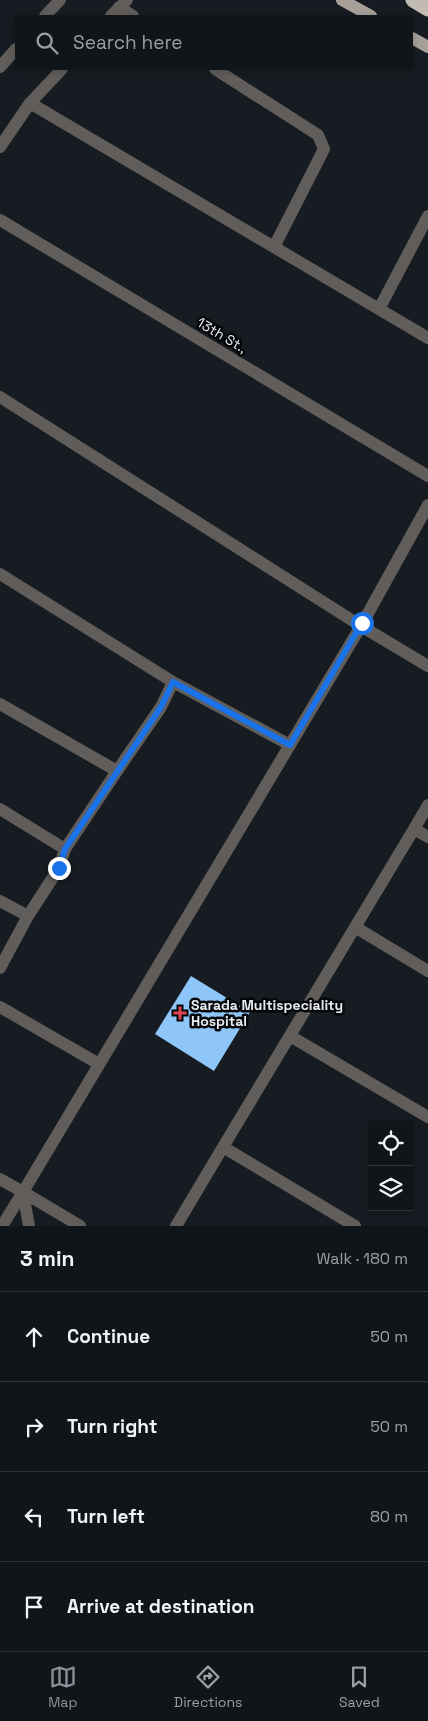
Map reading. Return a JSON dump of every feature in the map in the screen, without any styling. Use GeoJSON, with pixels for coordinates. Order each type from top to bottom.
{"type":"FeatureCollection","features":[{"type":"Feature","properties":{"kind":"highway"},"geometry":{"type":"LineString","coordinates":[[413,0],[428,9]]}},
{"type":"Feature","properties":{"kind":"main road"},"geometry":{"type":"LineString","coordinates":[[342,0],[370,15]]}},
{"type":"Feature","properties":{"kind":"main road"},"geometry":{"type":"LineString","coordinates":[[413,39],[428,47]]}},
{"type":"Feature","properties":{"kind":"street"},"geometry":{"type":"LineString","coordinates":[[47,15],[60,0]]}},
{"type":"Feature","properties":{"kind":"street"},"geometry":{"type":"LineString","coordinates":[[119,8],[131,15]]}},
{"type":"Feature","properties":{"kind":"street"},"geometry":{"type":"LineString","coordinates":[[0,67],[15,50]]}},
{"type":"Feature","properties":{"kind":"street"},"geometry":{"type":"LineString","coordinates":[[0,147],[30,103],[61,70]]}},
{"type":"Feature","properties":{"kind":"street"},"geometry":{"type":"LineString","coordinates":[[217,70],[318,134],[324,149],[274,247]]}},
{"type":"Feature","properties":{"kind":"street"},"geometry":{"type":"LineString","coordinates":[[30,103],[428,338]]}},
{"type":"Feature","properties":{"kind":"street"},"geometry":{"type":"LineString","coordinates":[[378,309],[428,216]]}},
{"type":"Feature","properties":{"kind":"street","name":"13th St.,"},"geometry":{"type":"LineString","coordinates":[[0,220],[428,476]]}},
{"type":"Feature","properties":{"kind":"street"},"geometry":{"type":"LineString","coordinates":[[0,397],[361,626],[428,666]]}},
{"type":"Feature","properties":{"kind":"street"},"geometry":{"type":"LineString","coordinates":[[2,1226],[361,626],[428,505]]}},
{"type":"Feature","properties":{"kind":"street"},"geometry":{"type":"LineString","coordinates":[[0,574],[173,682],[290,745]]}},
{"type":"Feature","properties":{"kind":"street"},"geometry":{"type":"LineString","coordinates":[[0,968],[28,916],[59,868],[65,849],[161,707],[173,682]]}},
{"type":"Feature","properties":{"kind":"street"},"geometry":{"type":"LineString","coordinates":[[0,704],[117,771]]}},
{"type":"Feature","properties":{"kind":"street"},"geometry":{"type":"LineString","coordinates":[[176,1226],[428,805]]}},
{"type":"Feature","properties":{"kind":"street"},"geometry":{"type":"LineString","coordinates":[[0,809],[65,849]]}},
{"type":"Feature","properties":{"kind":"street"},"geometry":{"type":"LineString","coordinates":[[414,829],[428,837]]}},
{"type":"Feature","properties":{"kind":"street"},"geometry":{"type":"LineString","coordinates":[[0,901],[28,916]]}},
{"type":"Feature","properties":{"kind":"street"},"geometry":{"type":"LineString","coordinates":[[355,927],[428,972]]}},
{"type":"Feature","properties":{"kind":"street"},"geometry":{"type":"LineString","coordinates":[[0,1007],[99,1064]]}},
{"type":"Feature","properties":{"kind":"street"},"geometry":{"type":"LineString","coordinates":[[290,1036],[428,1117]]}},
{"type":"Feature","properties":{"kind":"street"},"geometry":{"type":"LineString","coordinates":[[223,1147],[354,1226]]}},
{"type":"Feature","properties":{"kind":"street"},"geometry":{"type":"LineString","coordinates":[[0,1178],[80,1226]]}},
{"type":"Feature","properties":{"kind":"street"},"geometry":{"type":"LineString","coordinates":[[23,1192],[29,1226]]}},
{"type":"Feature","properties":{"kind":"building"},"geometry":{"type":"Polygon","coordinates":[[[191,976],[250,1012],[214,1071],[155,1034],[191,976]]]}},
{"type":"Feature","properties":{"kind":"place","name":"Sarada Multispeciality Hospital"},"geometry":{"type":"Point","coordinates":[180,1013]}},
{"type":"Feature","properties":{"kind":"route"},"geometry":{"type":"LineString","coordinates":[[59,868],[65,849],[161,707],[173,682],[290,745],[362,623]]}}]}
